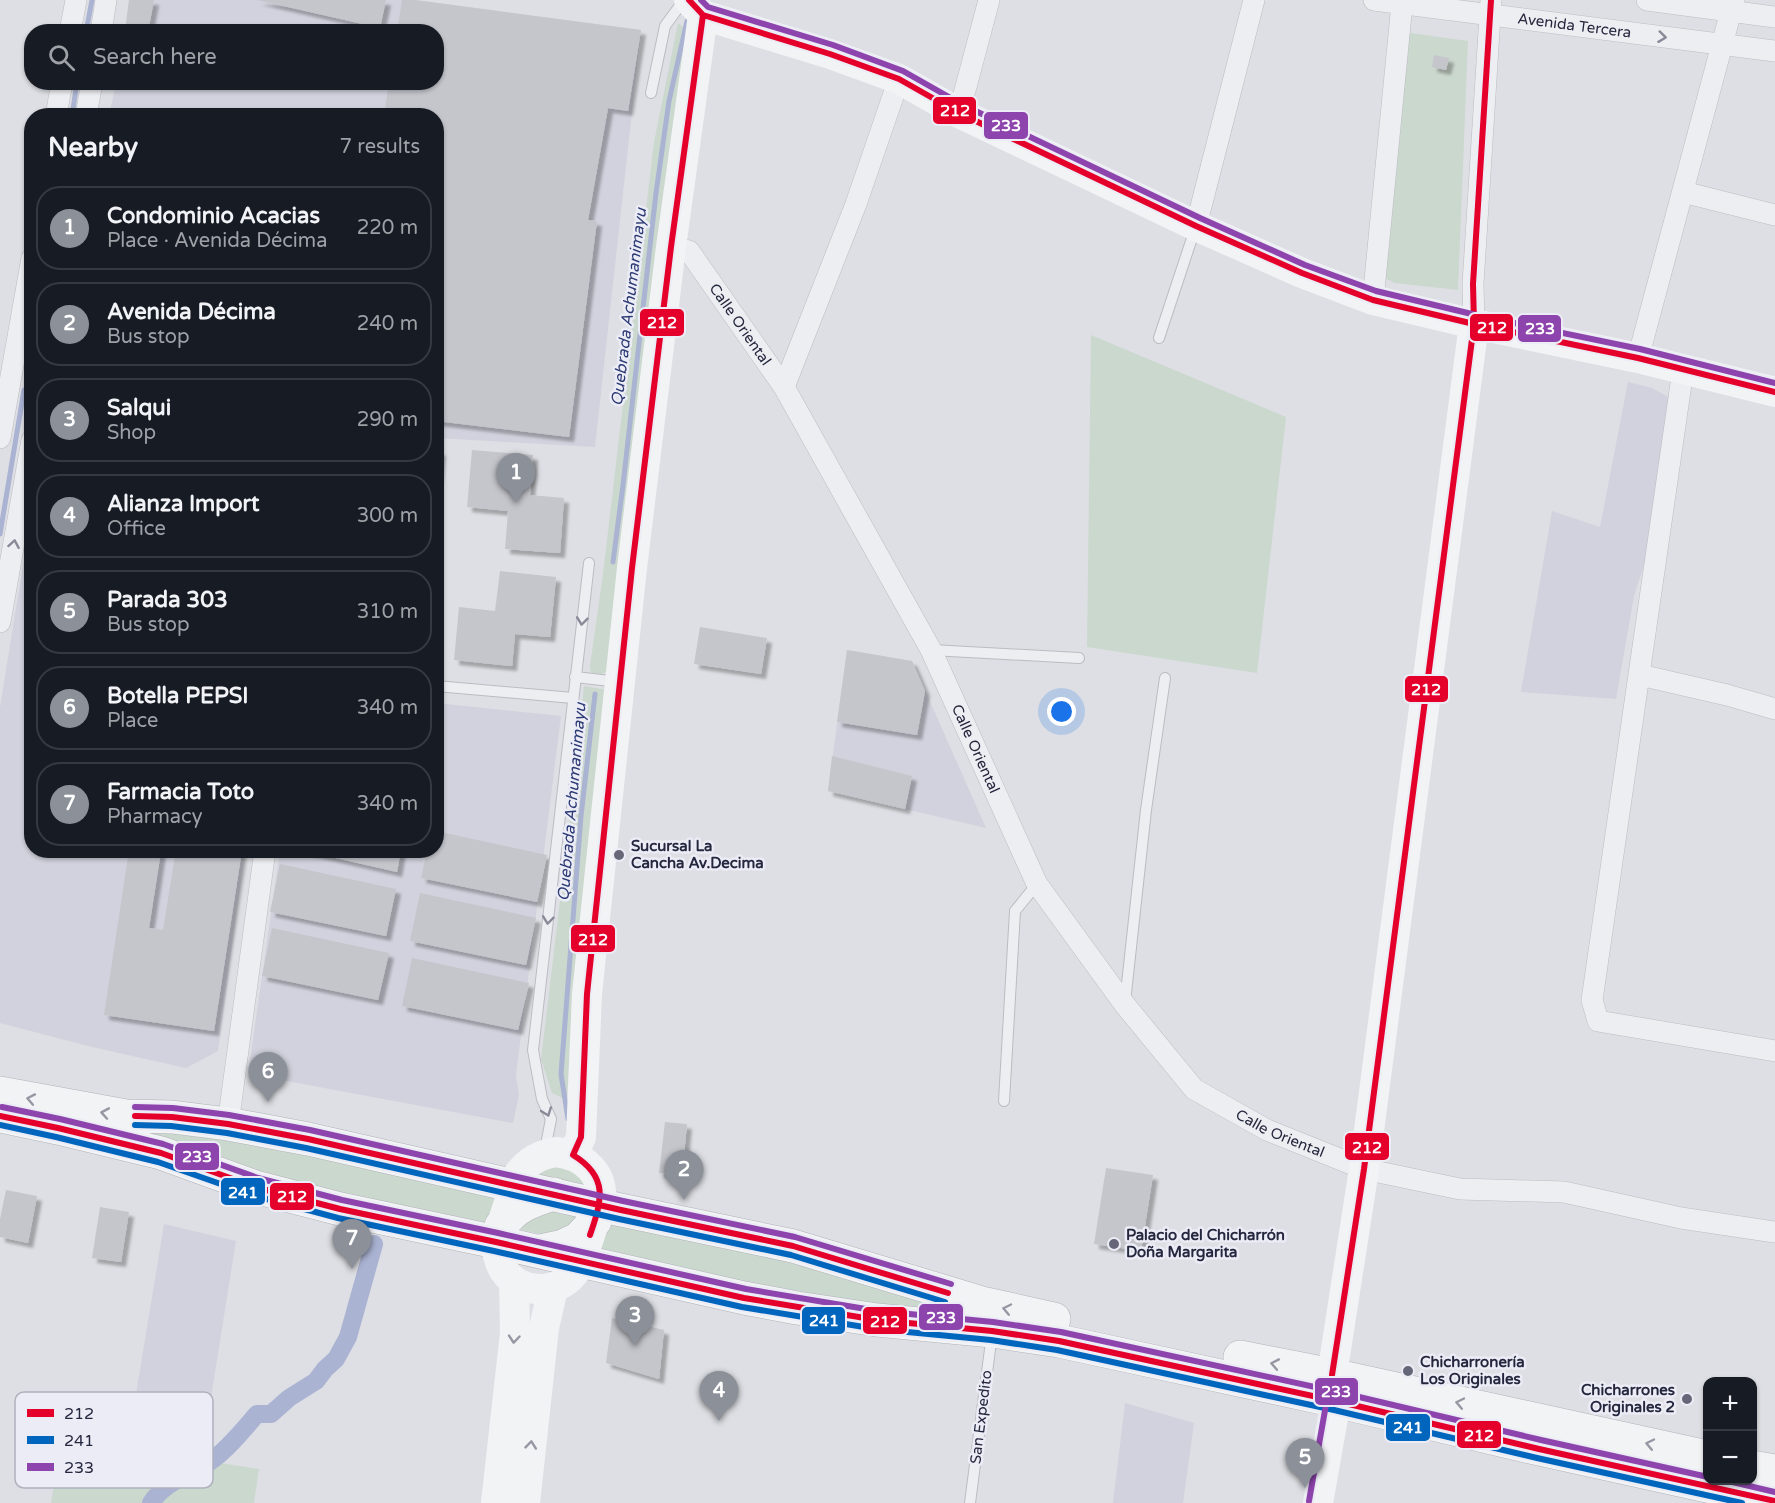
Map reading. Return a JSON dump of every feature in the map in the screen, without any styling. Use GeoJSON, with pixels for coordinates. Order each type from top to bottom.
{"type":"FeatureCollection","features":[{"type":"Feature","properties":{"kind":"highway"},"geometry":{"type":"LineString","coordinates":[[0,1093],[126,1116],[228,1124],[308,1139],[554,1194],[598,1213],[793,1246],[982,1304],[1334,1388],[1539,1449],[1775,1501]]}},
{"type":"Feature","properties":{"kind":"highway"},"geometry":{"type":"LineString","coordinates":[[0,1116],[161,1153],[255,1187],[340,1209],[499,1234],[540,1251],[797,1308],[877,1320],[992,1331],[1059,1341],[1334,1388],[1703,1456]]}},
{"type":"Feature","properties":{"kind":"highway"},"geometry":{"type":"LineString","coordinates":[[499,1234],[510,1214],[534,1200],[554,1194]]}},
{"type":"Feature","properties":{"kind":"highway"},"geometry":{"type":"LineString","coordinates":[[540,1251],[563,1246],[578,1239],[598,1213]]}},
{"type":"Feature","properties":{"kind":"highway"},"geometry":{"type":"LineString","coordinates":[[1757,1468],[1775,1472]]}},
{"type":"Feature","properties":{"kind":"street"},"geometry":{"type":"LineString","coordinates":[[72,24],[76,0]]}},
{"type":"Feature","properties":{"kind":"street"},"geometry":{"type":"LineString","coordinates":[[102,24],[106,0]]}},
{"type":"Feature","properties":{"kind":"street"},"geometry":{"type":"LineString","coordinates":[[959,113],[989,0]]}},
{"type":"Feature","properties":{"kind":"street"},"geometry":{"type":"LineString","coordinates":[[1196,226],[1254,0]]}},
{"type":"Feature","properties":{"kind":"street","name":"Avenida Tercera"},"geometry":{"type":"LineString","coordinates":[[1374,0],[1490,7],[1723,45],[1775,51]]}},
{"type":"Feature","properties":{"kind":"street"},"geometry":{"type":"LineString","coordinates":[[1647,0],[1733,6],[1775,17]]}},
{"type":"Feature","properties":{"kind":"street"},"geometry":{"type":"LineString","coordinates":[[1373,300],[1400,2]]}},
{"type":"Feature","properties":{"kind":"street"},"geometry":{"type":"LineString","coordinates":[[559,1155],[590,1167],[601,1191],[598,1213],[575,1272],[565,1282],[553,1288],[539,1290],[514,1281],[505,1273],[496,1253],[499,1234],[515,1185],[525,1166],[534,1159],[559,1155],[581,1137],[587,994],[620,682],[671,247],[692,5],[899,79],[959,113],[1196,226],[1302,273],[1373,300],[1474,324],[1638,358],[1775,392]]}},
{"type":"Feature","properties":{"kind":"street"},"geometry":{"type":"LineString","coordinates":[[1638,358],[1733,6]]}},
{"type":"Feature","properties":{"kind":"street"},"geometry":{"type":"LineString","coordinates":[[1318,1503],[1474,324],[1473,284],[1490,7]]}},
{"type":"Feature","properties":{"kind":"street"},"geometry":{"type":"LineString","coordinates":[[784,387],[856,204],[899,79]]}},
{"type":"Feature","properties":{"kind":"street"},"geometry":{"type":"LineString","coordinates":[[57,108],[61,90]]}},
{"type":"Feature","properties":{"kind":"street"},"geometry":{"type":"LineString","coordinates":[[87,108],[91,90]]}},
{"type":"Feature","properties":{"kind":"street"},"geometry":{"type":"LineString","coordinates":[[1683,192],[1775,215]]}},
{"type":"Feature","properties":{"kind":"street","name":"Calle Oriental"},"geometry":{"type":"LineString","coordinates":[[671,247],[689,251],[784,387],[932,650],[1036,884],[1125,1005],[1194,1089],[1267,1131],[1364,1169],[1460,1189],[1564,1192],[1681,1218],[1775,1232]]}},
{"type":"Feature","properties":{"kind":"street"},"geometry":{"type":"LineString","coordinates":[[0,438],[15,368],[24,310]]}},
{"type":"Feature","properties":{"kind":"street"},"geometry":{"type":"LineString","coordinates":[[1683,370],[1592,1000],[1598,1021],[1775,1051]]}},
{"type":"Feature","properties":{"kind":"street"},"geometry":{"type":"LineString","coordinates":[[0,622],[24,486]]}},
{"type":"Feature","properties":{"kind":"street"},"geometry":{"type":"LineString","coordinates":[[1640,675],[1727,695],[1775,709]]}},
{"type":"Feature","properties":{"kind":"street"},"geometry":{"type":"LineString","coordinates":[[228,1124],[264,858]]}},
{"type":"Feature","properties":{"kind":"street"},"geometry":{"type":"LineString","coordinates":[[496,1503],[515,1333],[514,1281]]}},
{"type":"Feature","properties":{"kind":"street"},"geometry":{"type":"LineString","coordinates":[[525,1503],[544,1328],[553,1288]]}},
{"type":"Feature","properties":{"kind":"lane"},"geometry":{"type":"LineString","coordinates":[[651,93],[665,26],[692,5]]}},
{"type":"Feature","properties":{"kind":"lane"},"geometry":{"type":"LineString","coordinates":[[1159,338],[1196,226]]}},
{"type":"Feature","properties":{"kind":"lane"},"geometry":{"type":"LineString","coordinates":[[559,1155],[551,1119],[542,1099],[533,1050],[589,563]]}},
{"type":"Feature","properties":{"kind":"lane"},"geometry":{"type":"LineString","coordinates":[[932,650],[1079,658]]}},
{"type":"Feature","properties":{"kind":"lane"},"geometry":{"type":"LineString","coordinates":[[575,677],[620,682]]}},
{"type":"Feature","properties":{"kind":"lane"},"geometry":{"type":"LineString","coordinates":[[1125,1005],[1146,810],[1165,678]]}},
{"type":"Feature","properties":{"kind":"lane"},"geometry":{"type":"LineString","coordinates":[[444,687],[573,698]]}},
{"type":"Feature","properties":{"kind":"lane"},"geometry":{"type":"LineString","coordinates":[[1004,1101],[1015,911],[1036,884]]}},
{"type":"Feature","properties":{"kind":"lane","name":"San Expedito"},"geometry":{"type":"LineString","coordinates":[[970,1503],[992,1331]]}},
{"type":"Feature","properties":{"kind":"shaded area"},"geometry":{"type":"Polygon","coordinates":[[[129,0],[415,0],[641,30],[595,447],[444,438],[444,108],[111,108],[115,90],[444,90],[444,24],[126,24],[129,0]]]}},
{"type":"Feature","properties":{"kind":"shaded area"},"geometry":{"type":"Polygon","coordinates":[[[678,23],[688,30],[607,671],[602,674],[591,673],[590,666],[654,142],[678,23]]]}},
{"type":"Feature","properties":{"kind":"shaded area"},"geometry":{"type":"Polygon","coordinates":[[[1396,31],[1468,41],[1458,290],[1395,283],[1373,273],[1396,31]]]}},
{"type":"Feature","properties":{"kind":"shaded area"},"geometry":{"type":"Polygon","coordinates":[[[1091,335],[1286,417],[1257,673],[1087,647],[1091,335]]]}},
{"type":"Feature","properties":{"kind":"shaded area"},"geometry":{"type":"Polygon","coordinates":[[[1628,382],[1652,388],[1674,400],[1650,546],[1634,596],[1616,699],[1521,692],[1552,511],[1600,527],[1628,382]]]}},
{"type":"Feature","properties":{"kind":"shaded area"},"geometry":{"type":"Polygon","coordinates":[[[24,559],[24,858],[244,858],[218,1051],[186,1068],[0,1023],[0,707],[24,559]]]}},
{"type":"Feature","properties":{"kind":"shaded area"},"geometry":{"type":"Polygon","coordinates":[[[847,650],[912,661],[986,828],[828,791],[847,650]]]}},
{"type":"Feature","properties":{"kind":"shaded area"},"geometry":{"type":"Polygon","coordinates":[[[584,686],[608,690],[572,1000],[567,1100],[552,1093],[541,1059],[584,686]]]}},
{"type":"Feature","properties":{"kind":"shaded area"},"geometry":{"type":"Polygon","coordinates":[[[444,704],[561,716],[516,1075],[519,1095],[513,1123],[248,1074],[279,858],[444,858],[444,704]]]}},
{"type":"Feature","properties":{"kind":"shaded area"},"geometry":{"type":"Polygon","coordinates":[[[124,1126],[167,1128],[501,1192],[489,1225],[342,1200],[124,1126]]]}},
{"type":"Feature","properties":{"kind":"shaded area"},"geometry":{"type":"Polygon","coordinates":[[[566,1162],[595,1193],[531,1173],[566,1162]]]}},
{"type":"Feature","properties":{"kind":"shaded area"},"geometry":{"type":"Polygon","coordinates":[[[547,1210],[587,1218],[550,1236],[509,1227],[547,1210]]]}},
{"type":"Feature","properties":{"kind":"shaded area"},"geometry":{"type":"Polygon","coordinates":[[[609,1222],[691,1235],[1068,1332],[927,1316],[596,1255],[609,1222]]]}},
{"type":"Feature","properties":{"kind":"shaded area"},"geometry":{"type":"Polygon","coordinates":[[[164,1224],[236,1241],[212,1392],[136,1392],[164,1224]]]}},
{"type":"Feature","properties":{"kind":"shaded area"},"geometry":{"type":"Polygon","coordinates":[[[1125,1403],[1194,1423],[1183,1503],[1113,1503],[1125,1403]]]}},
{"type":"Feature","properties":{"kind":"shaded area"},"geometry":{"type":"Polygon","coordinates":[[[213,1462],[259,1469],[254,1503],[51,1503],[53,1488],[213,1488],[213,1462]]]}},
{"type":"Feature","properties":{"kind":"building"},"geometry":{"type":"Polygon","coordinates":[[[129,0],[154,0],[150,24],[126,24],[129,0]]]}},
{"type":"Feature","properties":{"kind":"building"},"geometry":{"type":"Polygon","coordinates":[[[257,0],[386,0],[381,24],[362,24],[257,0]]]}},
{"type":"Feature","properties":{"kind":"building"},"geometry":{"type":"Polygon","coordinates":[[[402,0],[415,0],[641,30],[628,111],[608,108],[588,220],[597,221],[569,437],[444,422],[444,108],[385,108],[388,90],[444,90],[444,24],[398,24],[402,0]]]}},
{"type":"Feature","properties":{"kind":"building"},"geometry":{"type":"Polygon","coordinates":[[[1434,55],[1449,58],[1446,70],[1432,67],[1434,55]]]}},
{"type":"Feature","properties":{"kind":"building"},"geometry":{"type":"Polygon","coordinates":[[[472,450],[533,455],[530,495],[564,498],[560,553],[505,549],[508,511],[467,507],[472,450]]]}},
{"type":"Feature","properties":{"kind":"building"},"geometry":{"type":"Polygon","coordinates":[[[500,571],[556,577],[550,637],[515,634],[512,666],[454,660],[459,607],[495,611],[500,571]]]}},
{"type":"Feature","properties":{"kind":"building"},"geometry":{"type":"Polygon","coordinates":[[[700,627],[767,638],[761,674],[694,664],[700,627]]]}},
{"type":"Feature","properties":{"kind":"building"},"geometry":{"type":"Polygon","coordinates":[[[847,650],[912,661],[925,691],[917,735],[837,722],[847,650]]]}},
{"type":"Feature","properties":{"kind":"building"},"geometry":{"type":"Polygon","coordinates":[[[832,756],[912,776],[905,809],[828,791],[832,756]]]}},
{"type":"Feature","properties":{"kind":"building"},"geometry":{"type":"Polygon","coordinates":[[[444,833],[547,855],[537,902],[421,878],[425,858],[444,858],[444,833]]]}},
{"type":"Feature","properties":{"kind":"building"},"geometry":{"type":"Polygon","coordinates":[[[128,858],[160,858],[149,928],[163,930],[175,858],[241,858],[214,1031],[104,1015],[128,858]]]}},
{"type":"Feature","properties":{"kind":"building"},"geometry":{"type":"Polygon","coordinates":[[[336,858],[400,858],[397,872],[336,858]]]}},
{"type":"Feature","properties":{"kind":"building"},"geometry":{"type":"Polygon","coordinates":[[[280,864],[396,889],[386,936],[270,912],[280,864]]]}},
{"type":"Feature","properties":{"kind":"building"},"geometry":{"type":"Polygon","coordinates":[[[420,893],[536,918],[526,965],[410,941],[420,893]]]}},
{"type":"Feature","properties":{"kind":"building"},"geometry":{"type":"Polygon","coordinates":[[[272,928],[389,953],[378,1000],[262,976],[272,928]]]}},
{"type":"Feature","properties":{"kind":"building"},"geometry":{"type":"Polygon","coordinates":[[[412,958],[529,983],[518,1030],[402,1006],[412,958]]]}},
{"type":"Feature","properties":{"kind":"building"},"geometry":{"type":"Polygon","coordinates":[[[665,1122],[687,1124],[682,1175],[659,1173],[665,1122]]]}},
{"type":"Feature","properties":{"kind":"building"},"geometry":{"type":"Polygon","coordinates":[[[1106,1168],[1153,1175],[1141,1251],[1094,1244],[1106,1168]]]}},
{"type":"Feature","properties":{"kind":"building"},"geometry":{"type":"Polygon","coordinates":[[[6,1190],[37,1196],[28,1243],[0,1237],[0,1219],[6,1190]]]}},
{"type":"Feature","properties":{"kind":"building"},"geometry":{"type":"Polygon","coordinates":[[[100,1207],[129,1212],[121,1262],[92,1258],[100,1207]]]}},
{"type":"Feature","properties":{"kind":"building"},"geometry":{"type":"Polygon","coordinates":[[[612,1318],[664,1330],[659,1379],[606,1363],[612,1318]]]}},
{"type":"Feature","properties":{"kind":"waterway","name":"Quebrada Achumanimayu"},"geometry":{"type":"LineString","coordinates":[[88,24],[92,0]]}},
{"type":"Feature","properties":{"kind":"waterway","name":"Quebrada Achumanimayu"},"geometry":{"type":"LineString","coordinates":[[613,562],[656,193],[669,101],[687,21]]}},
{"type":"Feature","properties":{"kind":"waterway","name":"Quebrada Achumanimayu"},"geometry":{"type":"LineString","coordinates":[[73,108],[76,90]]}},
{"type":"Feature","properties":{"kind":"waterway","name":"Quebrada Achumanimayu"},"geometry":{"type":"LineString","coordinates":[[0,534],[24,390]]}},
{"type":"Feature","properties":{"kind":"waterway","name":"Quebrada Achumanimayu"},"geometry":{"type":"LineString","coordinates":[[568,1119],[561,1074],[581,816],[595,694]]}},
{"type":"Feature","properties":{"kind":"waterway"},"geometry":{"type":"LineString","coordinates":[[213,1459],[235,1439],[257,1414],[271,1414],[289,1398],[316,1381],[336,1359],[348,1337],[374,1244]]}},
{"type":"Feature","properties":{"kind":"waterway"},"geometry":{"type":"LineString","coordinates":[[151,1503],[165,1488]]}},
{"type":"Feature","properties":{"kind":"transit line","name":"212"},"geometry":{"type":"LineString","coordinates":[[689,0],[703,15],[830,54],[899,79],[959,113],[1196,226],[1302,273],[1373,300],[1474,324],[1638,358],[1775,392]]}},
{"type":"Feature","properties":{"kind":"transit line","name":"233"},"geometry":{"type":"LineString","coordinates":[[701,0],[708,7],[833,45],[903,71],[963,105],[1200,218],[1305,265],[1376,291],[1476,315],[1640,349],[1775,383]]}},
{"type":"Feature","properties":{"kind":"transit line","name":"212"},"geometry":{"type":"LineString","coordinates":[[1332,1375],[1364,1169],[1474,324],[1473,284],[1491,0]]}},
{"type":"Feature","properties":{"kind":"transit line","name":"212"},"geometry":{"type":"LineString","coordinates":[[590,1235],[600,1190],[593,1172],[573,1155],[581,1137],[587,994],[632,568],[671,247],[703,15]]}},
{"type":"Feature","properties":{"kind":"transit line","name":"233"},"geometry":{"type":"LineString","coordinates":[[2,1107],[163,1144],[258,1178],[342,1200],[746,1289],[878,1311],[993,1322],[1061,1332],[1338,1392],[1703,1476]]}},
{"type":"Feature","properties":{"kind":"transit line","name":"233"},"geometry":{"type":"LineString","coordinates":[[135,1107],[173,1108],[229,1115],[310,1130],[623,1201],[795,1237],[951,1284]]}},
{"type":"Feature","properties":{"kind":"transit line","name":"212"},"geometry":{"type":"LineString","coordinates":[[0,1116],[161,1153],[255,1187],[340,1209],[744,1298],[877,1320],[992,1331],[1059,1341],[1336,1401],[1775,1501]]}},
{"type":"Feature","properties":{"kind":"transit line","name":"212"},"geometry":{"type":"LineString","coordinates":[[135,1116],[172,1117],[228,1124],[308,1139],[621,1210],[793,1246],[948,1293]]}},
{"type":"Feature","properties":{"kind":"transit line","name":"241"},"geometry":{"type":"LineString","coordinates":[[0,1125],[158,1162],[252,1195],[338,1218],[742,1307],[876,1329],[991,1340],[1057,1350],[1334,1410],[1742,1503]]}},
{"type":"Feature","properties":{"kind":"transit line","name":"241"},"geometry":{"type":"LineString","coordinates":[[135,1125],[171,1126],[227,1133],[306,1148],[619,1219],[791,1255],[945,1302]]}},
{"type":"Feature","properties":{"kind":"transit line","name":"233"},"geometry":{"type":"LineString","coordinates":[[1309,1501],[1327,1399]]}},
{"type":"Feature","properties":{"kind":"transit line","name":"233"},"geometry":{"type":"LineString","coordinates":[[1745,1485],[1775,1492]]}},
{"type":"Feature","properties":{"kind":"place","name":"Condominio Acacias"},"geometry":{"type":"Point","coordinates":[516,503]}},
{"type":"Feature","properties":{"kind":"place","name":"Sucursal La Cancha Av.Decima"},"geometry":{"type":"Point","coordinates":[619,855]}},
{"type":"Feature","properties":{"kind":"place","name":"Botella PEPSI"},"geometry":{"type":"Point","coordinates":[268,1102]}},
{"type":"Feature","properties":{"kind":"place","name":"Avenida Décima"},"geometry":{"type":"Point","coordinates":[684,1200]}},
{"type":"Feature","properties":{"kind":"place","name":"Palacio del Chicharrón Doña Margarita"},"geometry":{"type":"Point","coordinates":[1114,1244]}},
{"type":"Feature","properties":{"kind":"place","name":"Farmacia Toto"},"geometry":{"type":"Point","coordinates":[352,1269]}},
{"type":"Feature","properties":{"kind":"place","name":"Salqui"},"geometry":{"type":"Point","coordinates":[635,1346]}},
{"type":"Feature","properties":{"kind":"place","name":"Chicharronería Los Originales"},"geometry":{"type":"Point","coordinates":[1408,1371]}},
{"type":"Feature","properties":{"kind":"place","name":"Chicharrones Originales 2"},"geometry":{"type":"Point","coordinates":[1687,1399]}},
{"type":"Feature","properties":{"kind":"place","name":"Alianza Import"},"geometry":{"type":"Point","coordinates":[719,1421]}},
{"type":"Feature","properties":{"kind":"place","name":"Parada 303"},"geometry":{"type":"Point","coordinates":[1305,1488]}}]}
